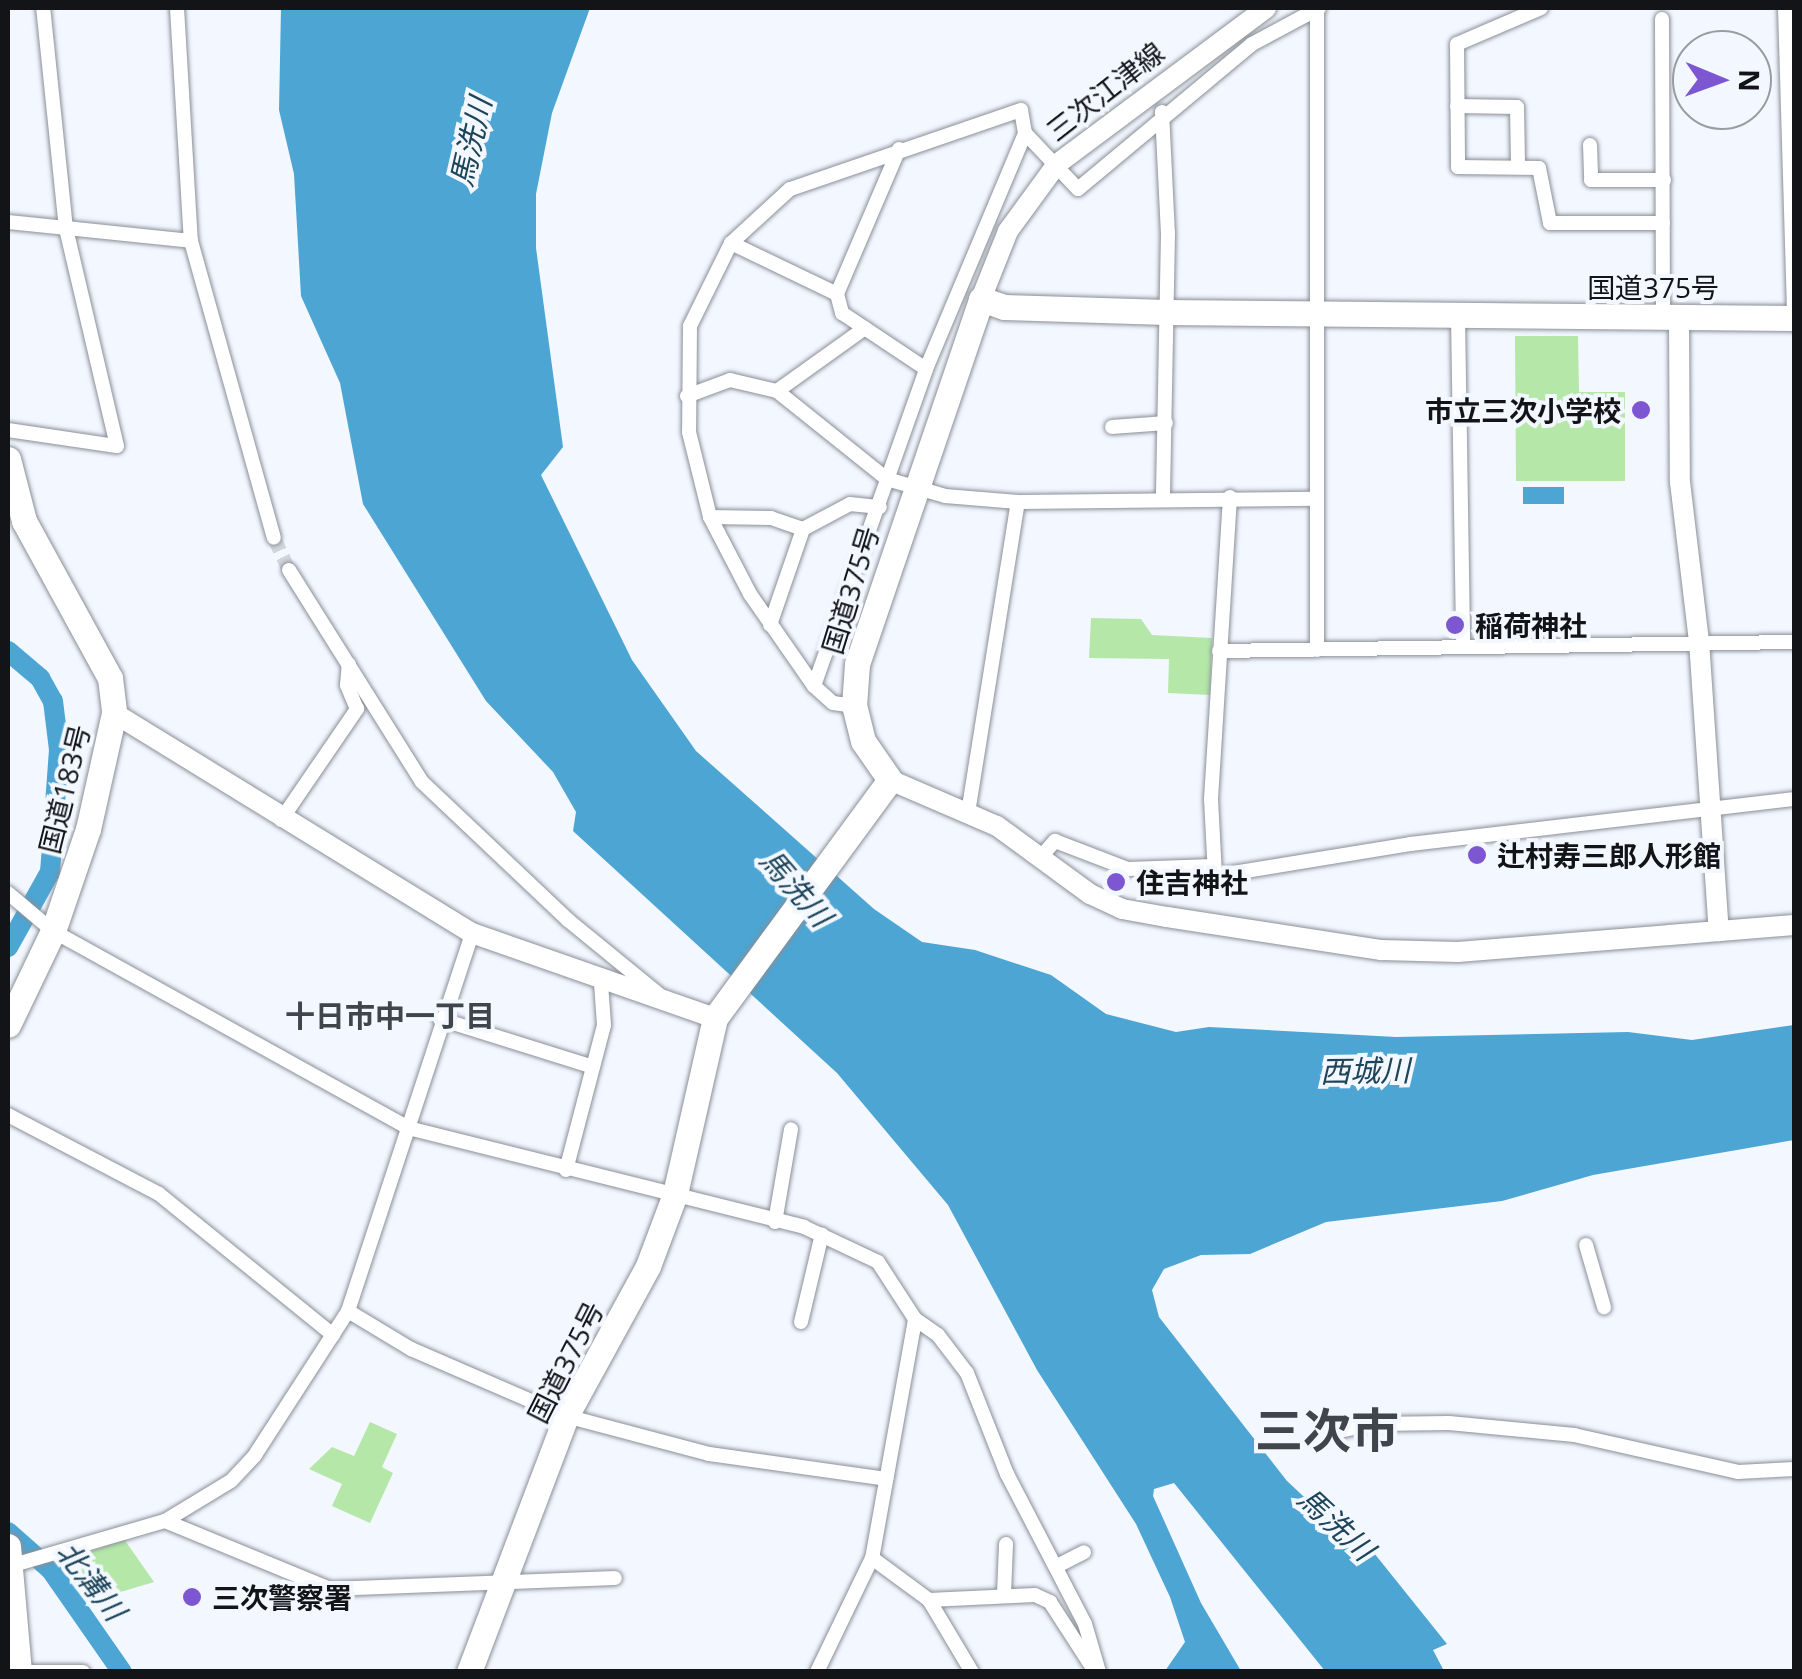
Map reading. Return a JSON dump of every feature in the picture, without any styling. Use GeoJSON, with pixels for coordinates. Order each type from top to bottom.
{"type":"FeatureCollection","features":[{"type":"Feature","properties":{"kind":"highway","name":"国道375号"},"geometry":{"type":"LineString","coordinates":[[469,1672],[566,1416],[648,1266],[675,1194],[721,1009],[884,788],[854,706],[868,618],[981,300],[1004,307],[1166,312],[1794,318]]}},
{"type":"Feature","properties":{"kind":"highway","name":"国道183号"},"geometry":{"type":"LineString","coordinates":[[8,459],[24,521],[110,678],[114,713],[93,812],[44,925],[8,1025]]}},
{"type":"Feature","properties":{"kind":"highway"},"geometry":{"type":"LineString","coordinates":[[18,1672],[21,1559]]}},
{"type":"Feature","properties":{"kind":"street"},"geometry":{"type":"LineString","coordinates":[[8,430],[117,446],[66,230],[44,8]]}},
{"type":"Feature","properties":{"kind":"street"},"geometry":{"type":"LineString","coordinates":[[177,8],[191,240],[274,538]]}},
{"type":"Feature","properties":{"kind":"street","name":"三次江津線"},"geometry":{"type":"LineString","coordinates":[[981,300],[1008,232],[1057,164],[1266,8]]}},
{"type":"Feature","properties":{"kind":"street"},"geometry":{"type":"LineString","coordinates":[[1025,133],[1078,189],[1162,112],[1252,44],[1318,8],[1317,650]]}},
{"type":"Feature","properties":{"kind":"street"},"geometry":{"type":"LineString","coordinates":[[1541,8],[1458,44],[1458,166],[1539,168],[1550,223],[1664,224]]}},
{"type":"Feature","properties":{"kind":"street"},"geometry":{"type":"LineString","coordinates":[[1785,8],[1794,318]]}},
{"type":"Feature","properties":{"kind":"street"},"geometry":{"type":"LineString","coordinates":[[1662,19],[1664,224],[1680,482],[1699,641],[1719,931]]}},
{"type":"Feature","properties":{"kind":"street"},"geometry":{"type":"LineString","coordinates":[[1457,106],[1517,107],[1518,167]]}},
{"type":"Feature","properties":{"kind":"street"},"geometry":{"type":"LineString","coordinates":[[814,686],[926,368],[1025,133],[1022,110],[790,189],[731,243],[690,326],[687,396],[710,517],[770,624],[814,686],[833,703],[854,706]]}},
{"type":"Feature","properties":{"kind":"street"},"geometry":{"type":"LineString","coordinates":[[1162,112],[1166,312],[1163,496]]}},
{"type":"Feature","properties":{"kind":"street"},"geometry":{"type":"LineString","coordinates":[[1590,145],[1591,180],[1664,180]]}},
{"type":"Feature","properties":{"kind":"street"},"geometry":{"type":"LineString","coordinates":[[899,150],[838,294],[842,312],[926,368]]}},
{"type":"Feature","properties":{"kind":"street"},"geometry":{"type":"LineString","coordinates":[[8,222],[191,240]]}},
{"type":"Feature","properties":{"kind":"street"},"geometry":{"type":"LineString","coordinates":[[731,243],[838,294]]}},
{"type":"Feature","properties":{"kind":"street"},"geometry":{"type":"LineString","coordinates":[[1458,316],[1463,643]]}},
{"type":"Feature","properties":{"kind":"street"},"geometry":{"type":"LineString","coordinates":[[777,391],[865,328]]}},
{"type":"Feature","properties":{"kind":"street"},"geometry":{"type":"LineString","coordinates":[[687,396],[730,380],[777,391],[887,479],[914,488],[1018,502],[1163,496],[1317,498]]}},
{"type":"Feature","properties":{"kind":"street"},"geometry":{"type":"LineString","coordinates":[[1112,426],[1166,424]]}},
{"type":"Feature","properties":{"kind":"street"},"geometry":{"type":"LineString","coordinates":[[1230,498],[1219,651],[1212,866],[1215,876],[1410,844],[1794,800]]}},
{"type":"Feature","properties":{"kind":"street"},"geometry":{"type":"LineString","coordinates":[[968,813],[1018,502]]}},
{"type":"Feature","properties":{"kind":"street"},"geometry":{"type":"LineString","coordinates":[[770,624],[804,530],[850,504],[880,506]]}},
{"type":"Feature","properties":{"kind":"street"},"geometry":{"type":"LineString","coordinates":[[710,517],[771,518],[804,530]]}},
{"type":"Feature","properties":{"kind":"street"},"geometry":{"type":"LineString","coordinates":[[289,570],[422,782],[665,1000]]}},
{"type":"Feature","properties":{"kind":"street"},"geometry":{"type":"LineString","coordinates":[[1219,651],[1463,643],[1794,642]]}},
{"type":"Feature","properties":{"kind":"street"},"geometry":{"type":"LineString","coordinates":[[282,820],[357,709],[346,685],[350,664]]}},
{"type":"Feature","properties":{"kind":"street"},"geometry":{"type":"LineString","coordinates":[[114,713],[282,820],[472,932],[601,983],[665,1000],[721,1009]]}},
{"type":"Feature","properties":{"kind":"street"},"geometry":{"type":"LineString","coordinates":[[884,788],[968,813],[1122,909],[1381,950],[1493,950],[1794,926]]}},
{"type":"Feature","properties":{"kind":"street"},"geometry":{"type":"LineString","coordinates":[[1040,858],[1054,842],[1128,869],[1212,866]]}},
{"type":"Feature","properties":{"kind":"street"},"geometry":{"type":"LineString","coordinates":[[12,901],[44,925],[408,1128],[822,1234],[878,1262],[914,1319],[938,1335],[967,1372],[1007,1474],[1059,1565],[1097,1672]]}},
{"type":"Feature","properties":{"kind":"street"},"geometry":{"type":"LineString","coordinates":[[1771,927],[1794,916]]}},
{"type":"Feature","properties":{"kind":"street"},"geometry":{"type":"LineString","coordinates":[[21,1559],[165,1521],[231,1481],[255,1455],[348,1312],[440,1019],[472,932]]}},
{"type":"Feature","properties":{"kind":"street"},"geometry":{"type":"LineString","coordinates":[[566,1170],[604,1025],[601,983]]}},
{"type":"Feature","properties":{"kind":"street"},"geometry":{"type":"LineString","coordinates":[[440,1019],[593,1067]]}},
{"type":"Feature","properties":{"kind":"street"},"geometry":{"type":"LineString","coordinates":[[8,1115],[158,1194],[333,1335]]}},
{"type":"Feature","properties":{"kind":"street"},"geometry":{"type":"LineString","coordinates":[[775,1222],[790,1129]]}},
{"type":"Feature","properties":{"kind":"street"},"geometry":{"type":"LineString","coordinates":[[801,1322],[822,1234]]}},
{"type":"Feature","properties":{"kind":"street"},"geometry":{"type":"LineString","coordinates":[[1586,1245],[1604,1307]]}},
{"type":"Feature","properties":{"kind":"street"},"geometry":{"type":"LineString","coordinates":[[348,1312],[411,1349],[566,1416],[709,1454],[886,1479]]}},
{"type":"Feature","properties":{"kind":"street"},"geometry":{"type":"LineString","coordinates":[[816,1672],[872,1558],[914,1319]]}},
{"type":"Feature","properties":{"kind":"street"},"geometry":{"type":"LineString","coordinates":[[1334,1432],[1374,1424],[1449,1423],[1574,1435],[1738,1472],[1794,1469]]}},
{"type":"Feature","properties":{"kind":"street"},"geometry":{"type":"LineString","coordinates":[[165,1521],[330,1589],[614,1578]]}},
{"type":"Feature","properties":{"kind":"street"},"geometry":{"type":"LineString","coordinates":[[1004,1594],[1006,1544]]}},
{"type":"Feature","properties":{"kind":"street"},"geometry":{"type":"LineString","coordinates":[[1059,1565],[1084,1552]]}},
{"type":"Feature","properties":{"kind":"street"},"geometry":{"type":"LineString","coordinates":[[872,1558],[929,1600],[972,1672]]}},
{"type":"Feature","properties":{"kind":"street"},"geometry":{"type":"LineString","coordinates":[[929,1600],[1004,1594],[1050,1602],[1097,1672]]}},
{"type":"Feature","properties":{"kind":"street"},"geometry":{"type":"LineString","coordinates":[[27,1672],[83,1672]]}},
{"type":"Feature","properties":{"kind":"green space"},"geometry":{"type":"Polygon","coordinates":[[[1515,336],[1578,336],[1579,392],[1625,392],[1625,481],[1516,481],[1515,336]]]}},
{"type":"Feature","properties":{"kind":"green space"},"geometry":{"type":"Polygon","coordinates":[[[1091,618],[1141,619],[1152,635],[1212,638],[1210,695],[1168,693],[1169,659],[1089,658],[1091,618]]]}},
{"type":"Feature","properties":{"kind":"green space"},"geometry":{"type":"Polygon","coordinates":[[[370,1422],[397,1434],[382,1467],[393,1473],[370,1523],[332,1506],[342,1484],[309,1469],[332,1447],[354,1456],[370,1422]]]}},
{"type":"Feature","properties":{"kind":"green space"},"geometry":{"type":"Polygon","coordinates":[[[124,1539],[154,1582],[87,1602],[66,1560],[124,1539]]]}},
{"type":"Feature","properties":{"kind":"water"},"geometry":{"type":"Polygon","coordinates":[[[281,8],[590,8],[552,113],[536,194],[536,248],[563,447],[541,475],[632,660],[696,751],[874,909],[922,942],[975,950],[1051,975],[1106,1014],[1176,1032],[1209,1027],[1396,1037],[1628,1032],[1692,1040],[1794,1025],[1794,1140],[1593,1175],[1502,1201],[1326,1222],[1250,1254],[1201,1255],[1164,1269],[1152,1290],[1159,1317],[1287,1481],[1348,1538],[1366,1543],[1447,1644],[1433,1650],[1444,1671],[1325,1671],[1174,1483],[1154,1489],[1153,1496],[1201,1603],[1241,1671],[1165,1671],[1185,1642],[1170,1597],[1136,1524],[1037,1370],[948,1205],[837,1073],[573,831],[576,812],[553,772],[486,701],[363,504],[340,383],[301,296],[294,174],[279,110],[281,8]]]}},
{"type":"Feature","properties":{"kind":"water"},"geometry":{"type":"Polygon","coordinates":[[[1523,487],[1564,487],[1564,504],[1523,504],[1523,487]]]}},
{"type":"Feature","properties":{"kind":"waterway","name":"北溝川"},"geometry":{"type":"LineString","coordinates":[[8,651],[40,678],[53,701],[59,750],[50,872],[8,947]]}},
{"type":"Feature","properties":{"kind":"waterway","name":"北溝川"},"geometry":{"type":"LineString","coordinates":[[8,1532],[51,1570],[122,1672]]}},
{"type":"Feature","properties":{"kind":"tunnel"},"geometry":{"type":"LineString","coordinates":[[274,538],[289,570]]}},
{"type":"Feature","properties":{"kind":"place","name":"市立三次小学校"},"geometry":{"type":"Point","coordinates":[1641,410]}},
{"type":"Feature","properties":{"kind":"place","name":"稲荷神社"},"geometry":{"type":"Point","coordinates":[1455,625]}},
{"type":"Feature","properties":{"kind":"place","name":"辻村寿三郎人形館"},"geometry":{"type":"Point","coordinates":[1477,855]}},
{"type":"Feature","properties":{"kind":"place","name":"住吉神社"},"geometry":{"type":"Point","coordinates":[1116,882]}},
{"type":"Feature","properties":{"kind":"place","name":"三次警察署"},"geometry":{"type":"Point","coordinates":[192,1597]}},
{"type":"Feature","properties":{"kind":"district","name":"十日市中一丁目"},"geometry":{"type":"Point","coordinates":[390,1016]}},
{"type":"Feature","properties":{"kind":"district","name":"三次市"},"geometry":{"type":"Point","coordinates":[1327,1430]}},
{"type":"Feature","properties":{"kind":"water label","name":"馬洗川"},"geometry":{"type":"Point","coordinates":[471,142]}},
{"type":"Feature","properties":{"kind":"water label","name":"馬洗川"},"geometry":{"type":"Point","coordinates":[796,888]}},
{"type":"Feature","properties":{"kind":"water label","name":"西城川"},"geometry":{"type":"Point","coordinates":[1365,1071]}},
{"type":"Feature","properties":{"kind":"water label","name":"馬洗川"},"geometry":{"type":"Point","coordinates":[1336,1524]}}]}
